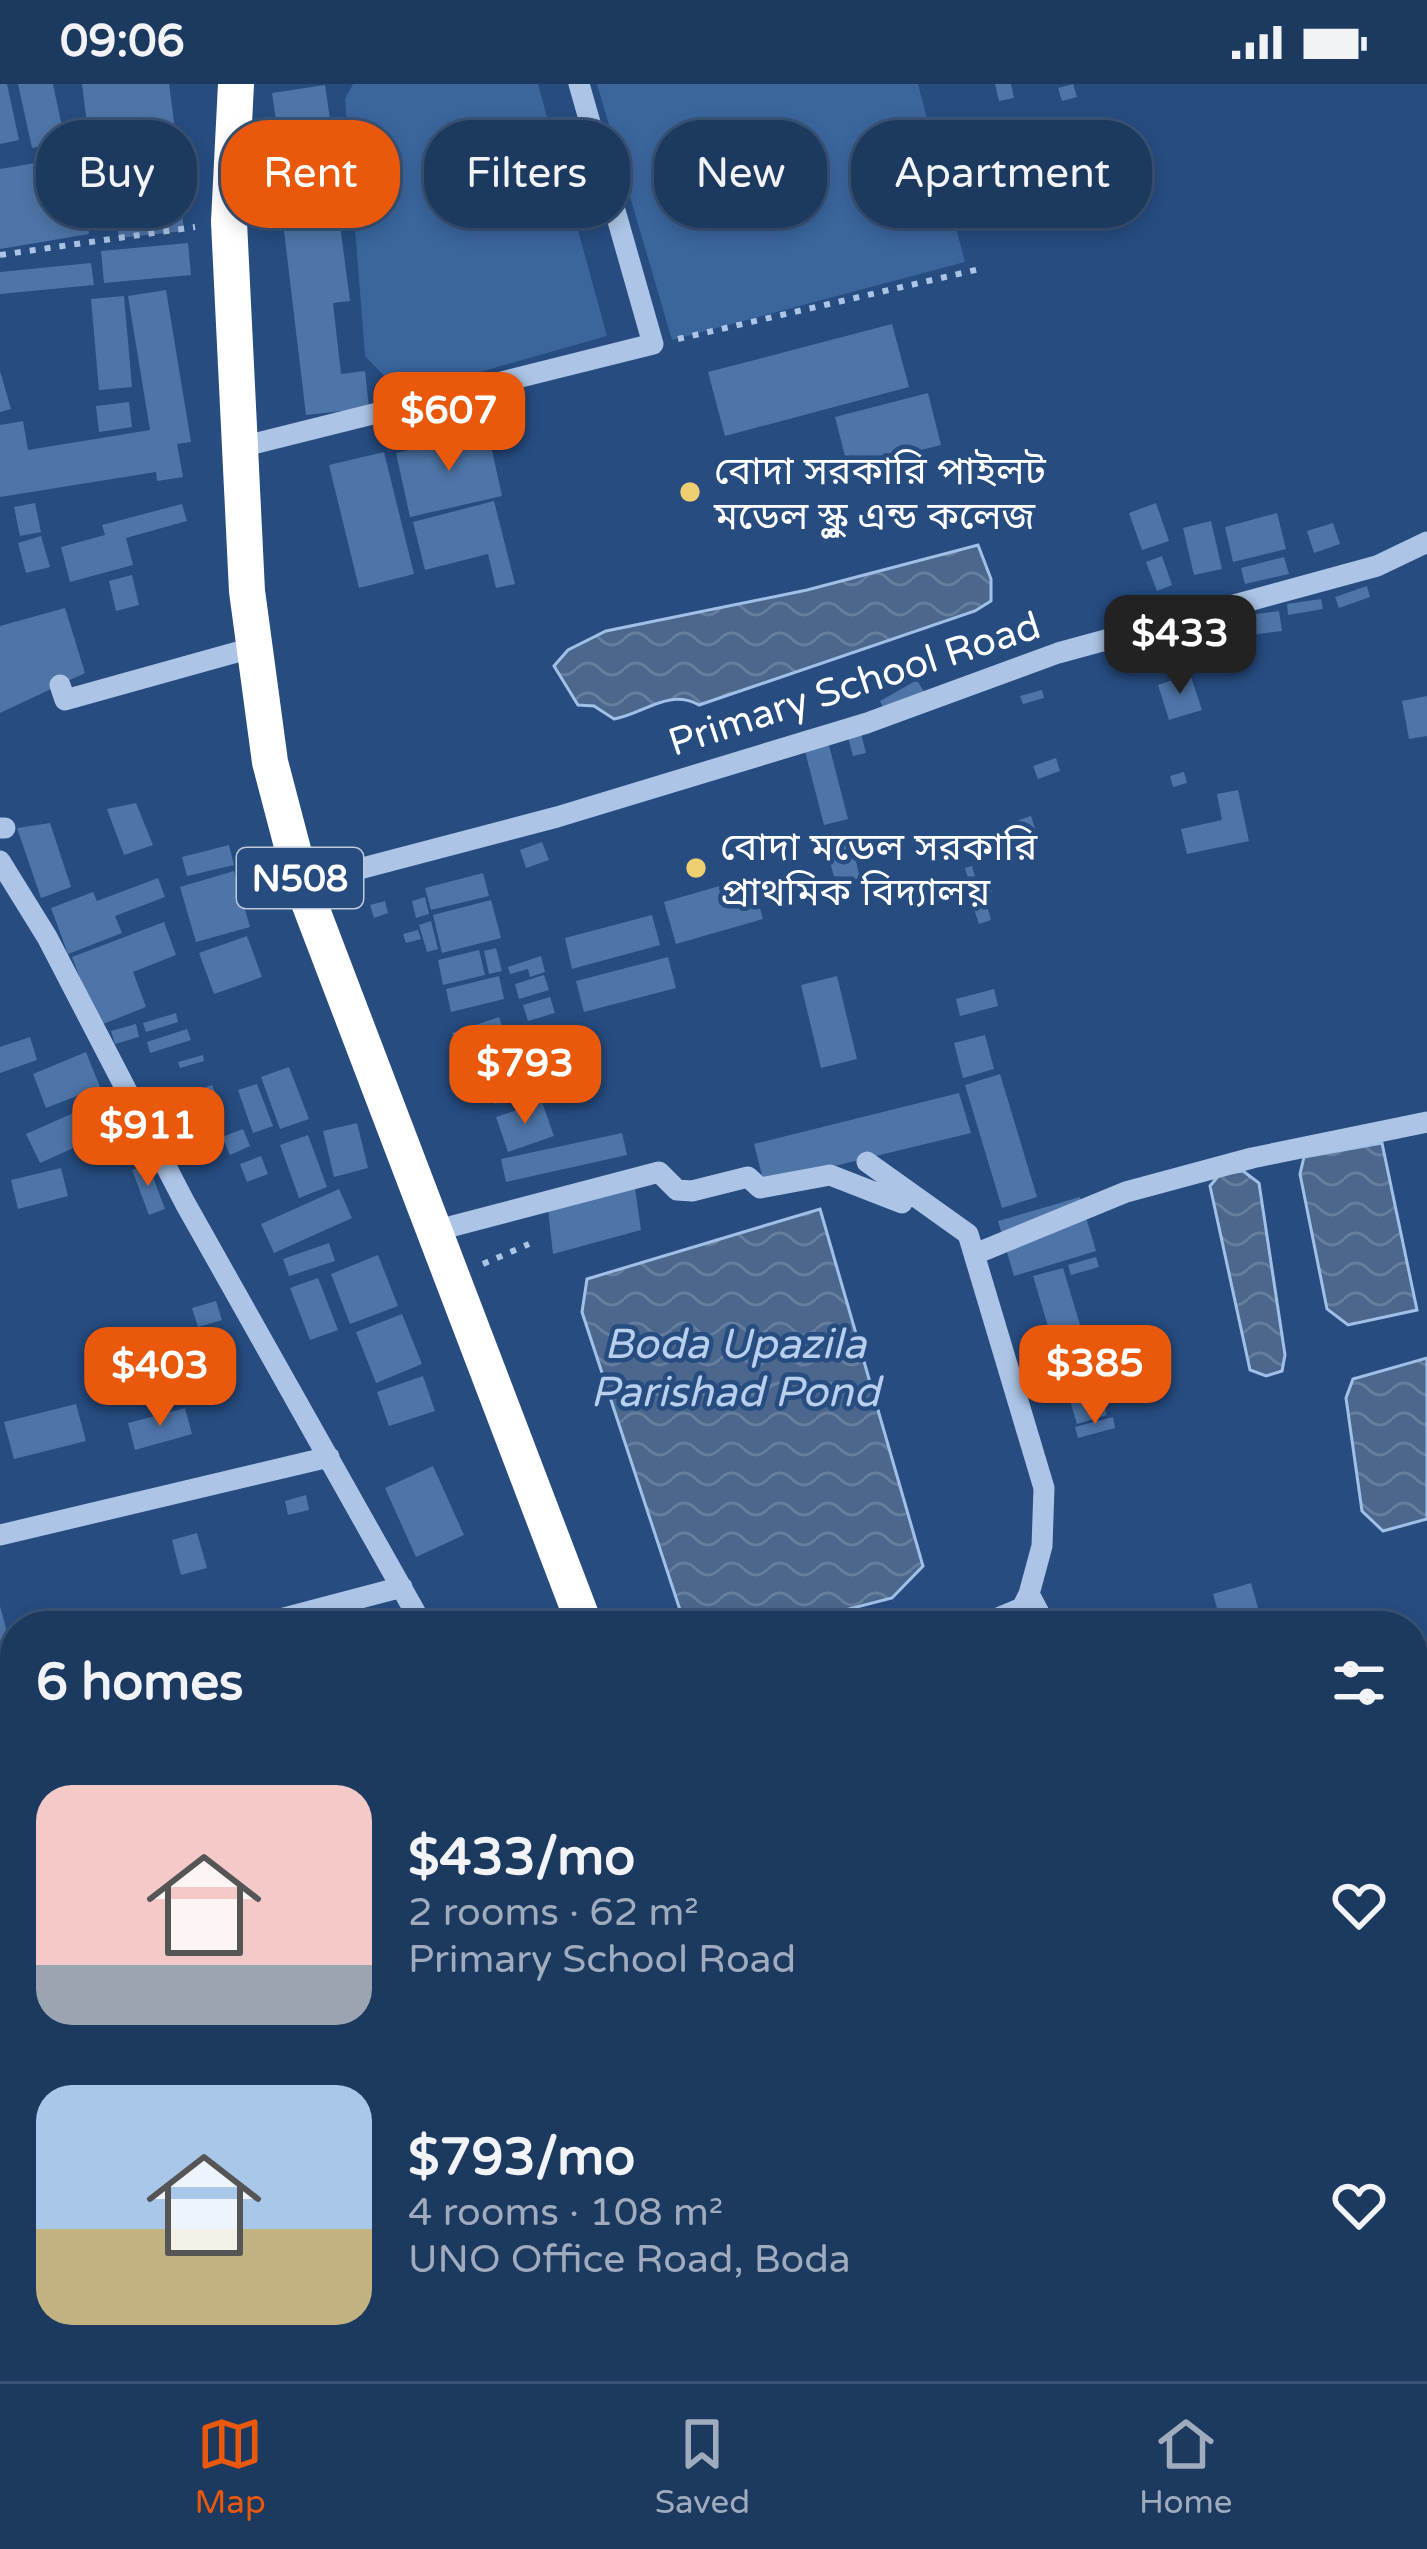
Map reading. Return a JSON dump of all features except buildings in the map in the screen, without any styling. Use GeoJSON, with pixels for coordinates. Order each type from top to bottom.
{"type":"FeatureCollection","features":[{"type":"Feature","properties":{"kind":"highway","name":"N508"},"geometry":{"type":"LineString","coordinates":[[234,120],[236,84]]}},
{"type":"Feature","properties":{"kind":"highway","name":"N508"},"geometry":{"type":"LineString","coordinates":[[229,228],[247,591],[270,762],[302,884],[579,1611]]}},
{"type":"Feature","properties":{"kind":"street"},"geometry":{"type":"LineString","coordinates":[[242,448],[653,344],[579,84]]}},
{"type":"Feature","properties":{"kind":"street","name":"Primary School Road"},"geometry":{"type":"LineString","coordinates":[[302,884],[412,859],[867,723],[1039,659],[1378,566],[1427,542]]}},
{"type":"Feature","properties":{"kind":"street"},"geometry":{"type":"LineString","coordinates":[[60,685],[65,700],[248,649]]}},
{"type":"Feature","properties":{"kind":"street"},"geometry":{"type":"LineString","coordinates":[[0,861],[47,937],[185,1203],[415,1611]]}},
{"type":"Feature","properties":{"kind":"street"},"geometry":{"type":"LineString","coordinates":[[975,1254],[1126,1192],[1252,1158],[1427,1123]]}},
{"type":"Feature","properties":{"kind":"street"},"geometry":{"type":"LineString","coordinates":[[867,1162],[968,1234],[975,1254],[1044,1488],[1042,1546],[1029,1594],[1015,1611]]}},
{"type":"Feature","properties":{"kind":"street"},"geometry":{"type":"LineString","coordinates":[[434,1231],[659,1172],[677,1190],[692,1191],[748,1177],[760,1188],[773,1188],[830,1174],[903,1204],[933,1205]]}},
{"type":"Feature","properties":{"kind":"street"},"geometry":{"type":"LineString","coordinates":[[0,1535],[329,1457]]}},
{"type":"Feature","properties":{"kind":"street"},"geometry":{"type":"LineString","coordinates":[[310,1611],[402,1587]]}},
{"type":"Feature","properties":{"kind":"street"},"geometry":{"type":"LineString","coordinates":[[1029,1594],[1038,1611]]}},
{"type":"Feature","properties":{"kind":"path"},"geometry":{"type":"LineString","coordinates":[[0,255],[221,223]]}},
{"type":"Feature","properties":{"kind":"path"},"geometry":{"type":"LineString","coordinates":[[653,344],[984,268]]}},
{"type":"Feature","properties":{"kind":"path"},"geometry":{"type":"LineString","coordinates":[[453,1277],[529,1244]]}},
{"type":"Feature","properties":{"kind":"shaded area"},"geometry":{"type":"Polygon","coordinates":[[[353,84],[538,84],[548,120],[424,120],[424,228],[577,228],[607,336],[402,394],[365,356],[355,228],[400,228],[400,120],[347,120],[345,99],[353,84]]]}},
{"type":"Feature","properties":{"kind":"shaded area"},"geometry":{"type":"Polygon","coordinates":[[[597,84],[918,84],[928,120],[851,120],[851,228],[956,228],[965,262],[672,340],[630,197],[630,120],[608,120],[597,84]]]}},
{"type":"Feature","properties":{"kind":"water"},"geometry":{"type":"Polygon","coordinates":[[[978,545],[991,579],[991,601],[975,611],[699,705],[677,699],[614,719],[594,706],[578,705],[554,666],[568,650],[606,631],[807,590],[978,545]]]}},
{"type":"Feature","properties":{"kind":"water"},"geometry":{"type":"Polygon","coordinates":[[[1382,1143],[1417,1310],[1348,1325],[1327,1309],[1300,1174],[1304,1157],[1382,1143]]]}},
{"type":"Feature","properties":{"kind":"water"},"geometry":{"type":"Polygon","coordinates":[[[1243,1171],[1259,1183],[1285,1355],[1282,1371],[1266,1376],[1250,1370],[1210,1186],[1220,1174],[1243,1171]]]}},
{"type":"Feature","properties":{"kind":"water","name":"Boda Upazila Parishad Pond"},"geometry":{"type":"Polygon","coordinates":[[[820,1209],[923,1566],[892,1598],[841,1611],[680,1611],[582,1312],[587,1279],[820,1209]]]}},
{"type":"Feature","properties":{"kind":"water"},"geometry":{"type":"Polygon","coordinates":[[[1427,1358],[1427,1519],[1383,1531],[1362,1511],[1346,1398],[1353,1379],[1427,1358]]]}},
{"type":"Feature","properties":{"kind":"place","name":"বোদা সরকারি পাইলট মডেল স্কুল এন্ড কলেজ"},"geometry":{"type":"Point","coordinates":[690,492]}},
{"type":"Feature","properties":{"kind":"place","name":"বোদা মডেল সরকারি প্রাথমিক বিদ্যালয়"},"geometry":{"type":"Point","coordinates":[696,868]}}]}
